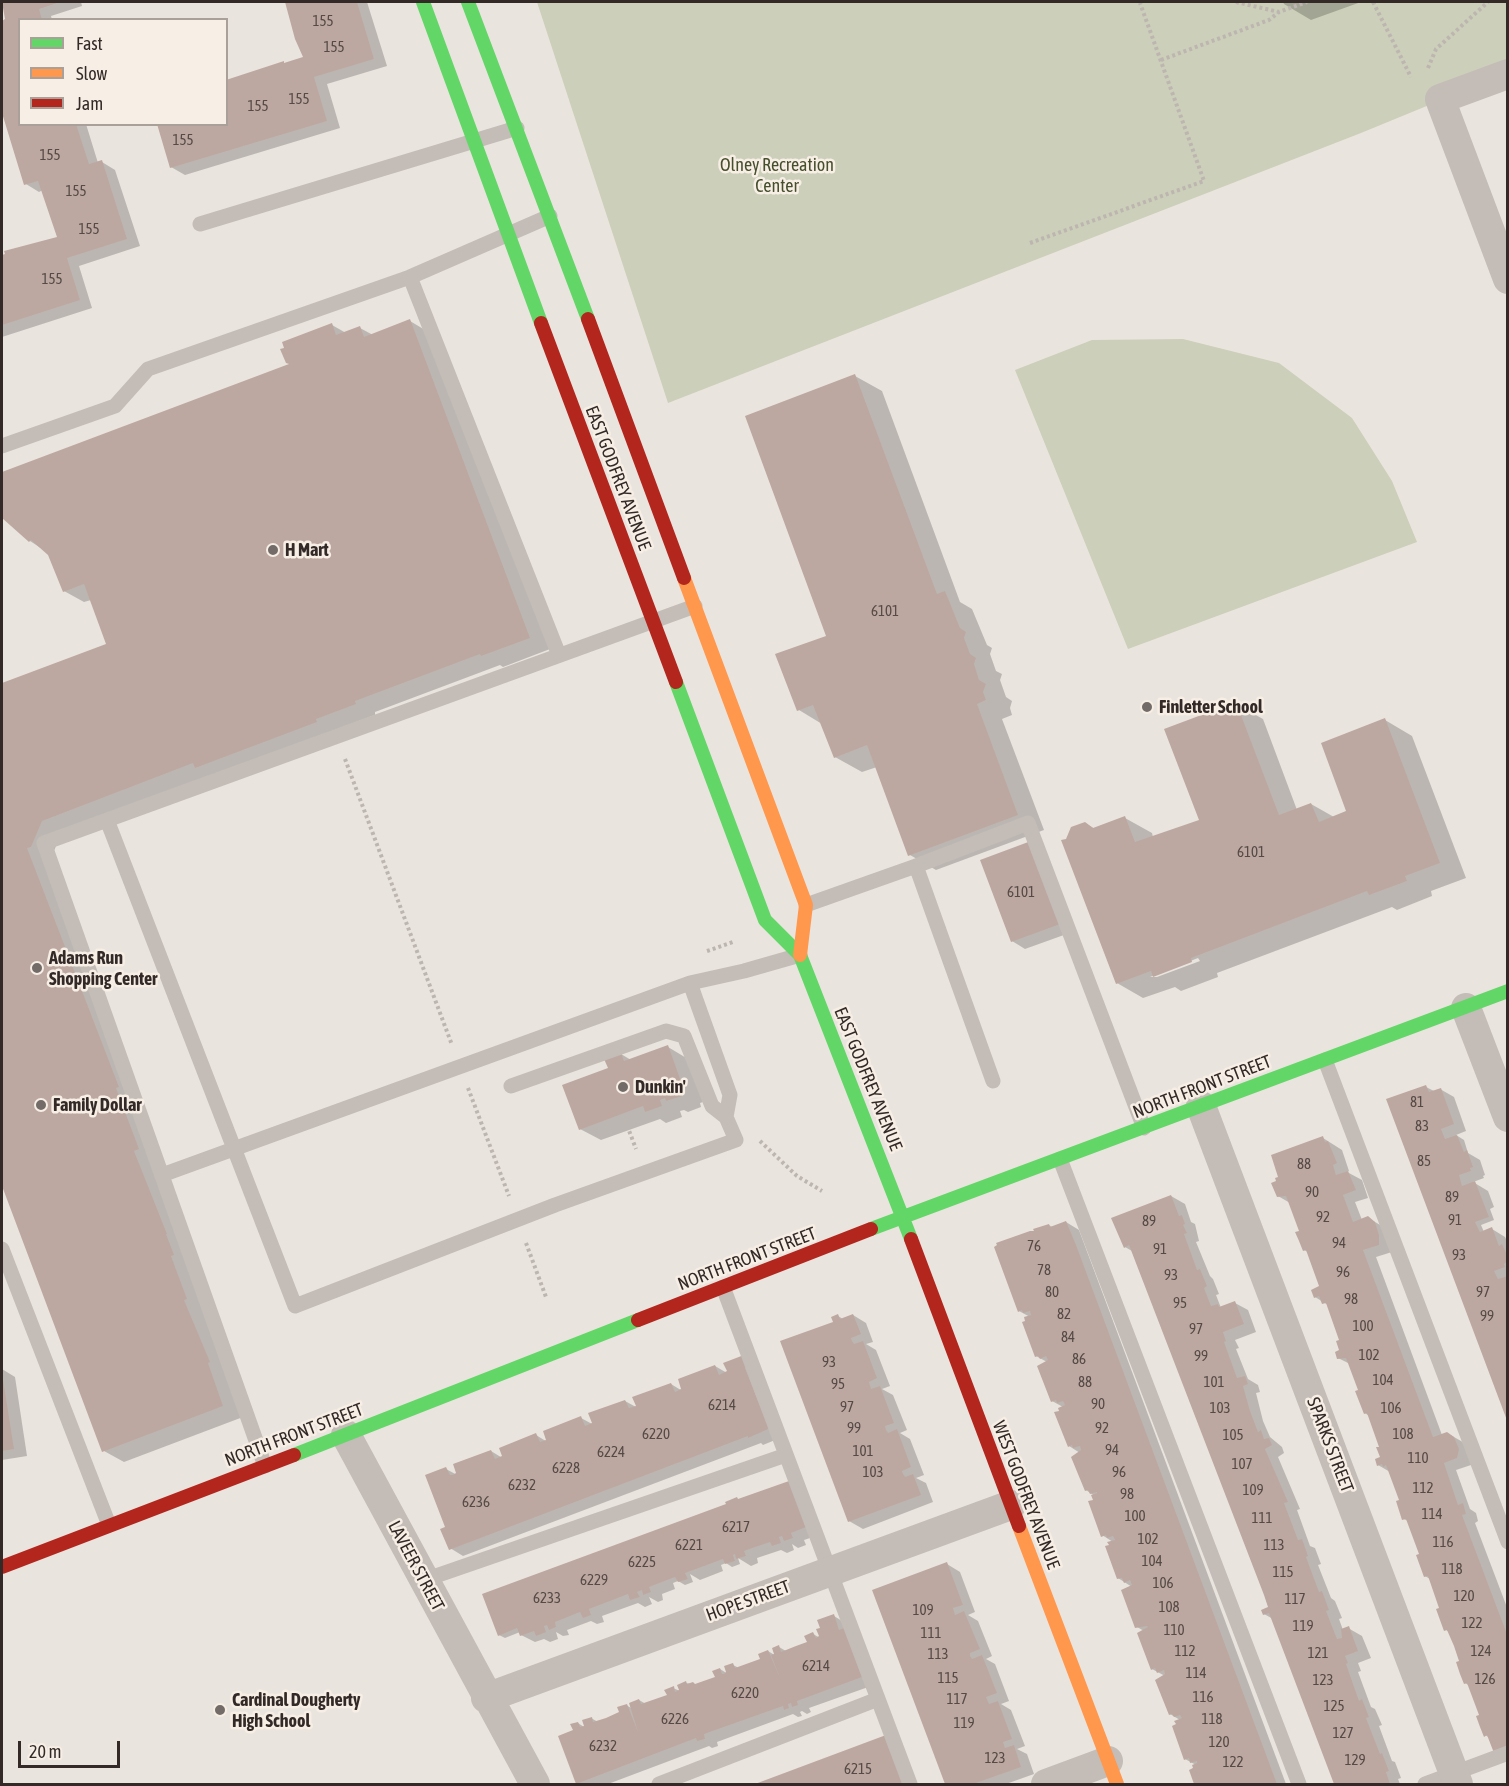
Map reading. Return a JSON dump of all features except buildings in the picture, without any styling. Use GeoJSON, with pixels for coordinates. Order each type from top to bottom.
{"type":"FeatureCollection","features":[{"type":"Feature","properties":{"kind":"main road","name":"EAST GODFREY AVENUE"},"geometry":{"type":"LineString","coordinates":[[423,2],[765,920],[800,954],[902,1217]]}},
{"type":"Feature","properties":{"kind":"main road","name":"EAST GODFREY AVENUE"},"geometry":{"type":"LineString","coordinates":[[468,2],[806,905],[800,954]]}},
{"type":"Feature","properties":{"kind":"main road","name":"NORTH FRONT STREET"},"geometry":{"type":"LineString","coordinates":[[2,1567],[902,1217],[1508,991]]}},
{"type":"Feature","properties":{"kind":"main road","name":"WEST GODFREY AVENUE"},"geometry":{"type":"LineString","coordinates":[[902,1217],[1112,1773]]}},
{"type":"Feature","properties":{"kind":"street"},"geometry":{"type":"LineString","coordinates":[[1508,74],[1440,99],[1508,279]]}},
{"type":"Feature","properties":{"kind":"street"},"geometry":{"type":"LineString","coordinates":[[1466,1008],[1508,1117]]}},
{"type":"Feature","properties":{"kind":"street","name":"SPARKS STREET"},"geometry":{"type":"LineString","coordinates":[[1201,1106],[1456,1779]]}},
{"type":"Feature","properties":{"kind":"street","name":"LAVEER STREET"},"geometry":{"type":"LineString","coordinates":[[346,1435],[535,1785]]}},
{"type":"Feature","properties":{"kind":"street","name":"HOPE STREET"},"geometry":{"type":"LineString","coordinates":[[486,1698],[1011,1505]]}},
{"type":"Feature","properties":{"kind":"street"},"geometry":{"type":"LineString","coordinates":[[1046,1785],[1112,1773]]}},
{"type":"Feature","properties":{"kind":"lane"},"geometry":{"type":"LineString","coordinates":[[200,225],[517,128]]}},
{"type":"Feature","properties":{"kind":"lane"},"geometry":{"type":"LineString","coordinates":[[2,446],[114,406],[148,369],[410,277],[550,216]]}},
{"type":"Feature","properties":{"kind":"lane"},"geometry":{"type":"LineString","coordinates":[[410,277],[559,655]]}},
{"type":"Feature","properties":{"kind":"lane"},"geometry":{"type":"LineString","coordinates":[[265,1466],[44,843],[694,606]]}},
{"type":"Feature","properties":{"kind":"lane"},"geometry":{"type":"LineString","coordinates":[[107,819],[295,1306],[518,1220],[736,1140],[726,1117],[712,1106],[684,1036],[666,1031],[511,1086]]}},
{"type":"Feature","properties":{"kind":"lane"},"geometry":{"type":"LineString","coordinates":[[806,905],[1028,823],[1144,1128]]}},
{"type":"Feature","properties":{"kind":"lane"},"geometry":{"type":"LineString","coordinates":[[916,866],[993,1081]]}},
{"type":"Feature","properties":{"kind":"lane"},"geometry":{"type":"LineString","coordinates":[[162,1175],[690,983],[744,971],[800,954]]}},
{"type":"Feature","properties":{"kind":"lane"},"geometry":{"type":"LineString","coordinates":[[690,983],[730,1095],[726,1117]]}},
{"type":"Feature","properties":{"kind":"lane"},"geometry":{"type":"LineString","coordinates":[[1325,1060],[1508,1542]]}},
{"type":"Feature","properties":{"kind":"lane"},"geometry":{"type":"LineString","coordinates":[[1060,1159],[1299,1785]]}},
{"type":"Feature","properties":{"kind":"lane"},"geometry":{"type":"LineString","coordinates":[[2,1249],[109,1525]]}},
{"type":"Feature","properties":{"kind":"lane"},"geometry":{"type":"LineString","coordinates":[[723,1287],[910,1785]]}},
{"type":"Feature","properties":{"kind":"lane"},"geometry":{"type":"LineString","coordinates":[[424,1580],[786,1455]]}},
{"type":"Feature","properties":{"kind":"lane"},"geometry":{"type":"LineString","coordinates":[[659,1785],[878,1699]]}},
{"type":"Feature","properties":{"kind":"lane"},"geometry":{"type":"LineString","coordinates":[[1425,1785],[1456,1779],[1508,1752]]}},
{"type":"Feature","properties":{"kind":"path"},"geometry":{"type":"LineString","coordinates":[[1236,2],[1279,12]]}},
{"type":"Feature","properties":{"kind":"path"},"geometry":{"type":"LineString","coordinates":[[1161,60],[1269,20],[1279,12],[1307,2]]}},
{"type":"Feature","properties":{"kind":"path"},"geometry":{"type":"LineString","coordinates":[[1373,2],[1411,76]]}},
{"type":"Feature","properties":{"kind":"path"},"geometry":{"type":"LineString","coordinates":[[1428,69],[1436,49],[1488,2]]}},
{"type":"Feature","properties":{"kind":"path"},"geometry":{"type":"LineString","coordinates":[[1030,243],[1204,181],[1140,3]]}},
{"type":"Feature","properties":{"kind":"path"},"geometry":{"type":"LineString","coordinates":[[345,759],[447,1033]]}},
{"type":"Feature","properties":{"kind":"path"},"geometry":{"type":"LineString","coordinates":[[460,1066],[546,1297]]}},
{"type":"Feature","properties":{"kind":"path"},"geometry":{"type":"LineString","coordinates":[[625,1120],[645,1173]]}},
{"type":"Feature","properties":{"kind":"path"},"geometry":{"type":"LineString","coordinates":[[757,1139],[797,1176],[822,1191]]}},
{"type":"Feature","properties":{"kind":"green space","name":"Olney Recreation Center"},"geometry":{"type":"Polygon","coordinates":[[[537,2],[1507,2],[1507,73],[1361,133],[668,403],[537,2]]]}},
{"type":"Feature","properties":{"kind":"green space"},"geometry":{"type":"Polygon","coordinates":[[[1183,339],[1279,363],[1352,418],[1392,481],[1417,542],[1128,649],[1015,370],[1092,340],[1183,339]]]}},
{"type":"Feature","properties":{"kind":"traffic: fast"},"geometry":{"type":"LineString","coordinates":[[423,2],[541,323]]}},
{"type":"Feature","properties":{"kind":"traffic: fast"},"geometry":{"type":"LineString","coordinates":[[468,2],[588,319]]}},
{"type":"Feature","properties":{"kind":"traffic: fast"},"geometry":{"type":"LineString","coordinates":[[676,682],[765,920],[800,955],[911,1239]]}},
{"type":"Feature","properties":{"kind":"traffic: fast"},"geometry":{"type":"LineString","coordinates":[[871,1229],[1508,991]]}},
{"type":"Feature","properties":{"kind":"traffic: fast"},"geometry":{"type":"LineString","coordinates":[[294,1455],[638,1320]]}},
{"type":"Feature","properties":{"kind":"traffic: slow"},"geometry":{"type":"LineString","coordinates":[[684,578],[806,905],[800,955]]}},
{"type":"Feature","properties":{"kind":"traffic: slow"},"geometry":{"type":"LineString","coordinates":[[1019,1526],[1117,1784]]}},
{"type":"Feature","properties":{"kind":"traffic: jam"},"geometry":{"type":"LineString","coordinates":[[588,319],[684,578]]}},
{"type":"Feature","properties":{"kind":"traffic: jam"},"geometry":{"type":"LineString","coordinates":[[541,323],[676,682]]}},
{"type":"Feature","properties":{"kind":"traffic: jam"},"geometry":{"type":"LineString","coordinates":[[638,1320],[871,1229]]}},
{"type":"Feature","properties":{"kind":"traffic: jam"},"geometry":{"type":"LineString","coordinates":[[911,1239],[1019,1526]]}},
{"type":"Feature","properties":{"kind":"traffic: jam"},"geometry":{"type":"LineString","coordinates":[[2,1567],[294,1455]]}},
{"type":"Feature","properties":{"kind":"place","name":"H Mart"},"geometry":{"type":"Point","coordinates":[273,550]}},
{"type":"Feature","properties":{"kind":"place","name":"Finletter School"},"geometry":{"type":"Point","coordinates":[1147,707]}},
{"type":"Feature","properties":{"kind":"place","name":"Adams Run Shopping Center"},"geometry":{"type":"Point","coordinates":[37,968]}},
{"type":"Feature","properties":{"kind":"place","name":"Dunkin'"},"geometry":{"type":"Point","coordinates":[623,1087]}},
{"type":"Feature","properties":{"kind":"place","name":"Family Dollar"},"geometry":{"type":"Point","coordinates":[41,1105]}},
{"type":"Feature","properties":{"kind":"place","name":"Cardinal Dougherty High School"},"geometry":{"type":"Point","coordinates":[220,1710]}}]}
